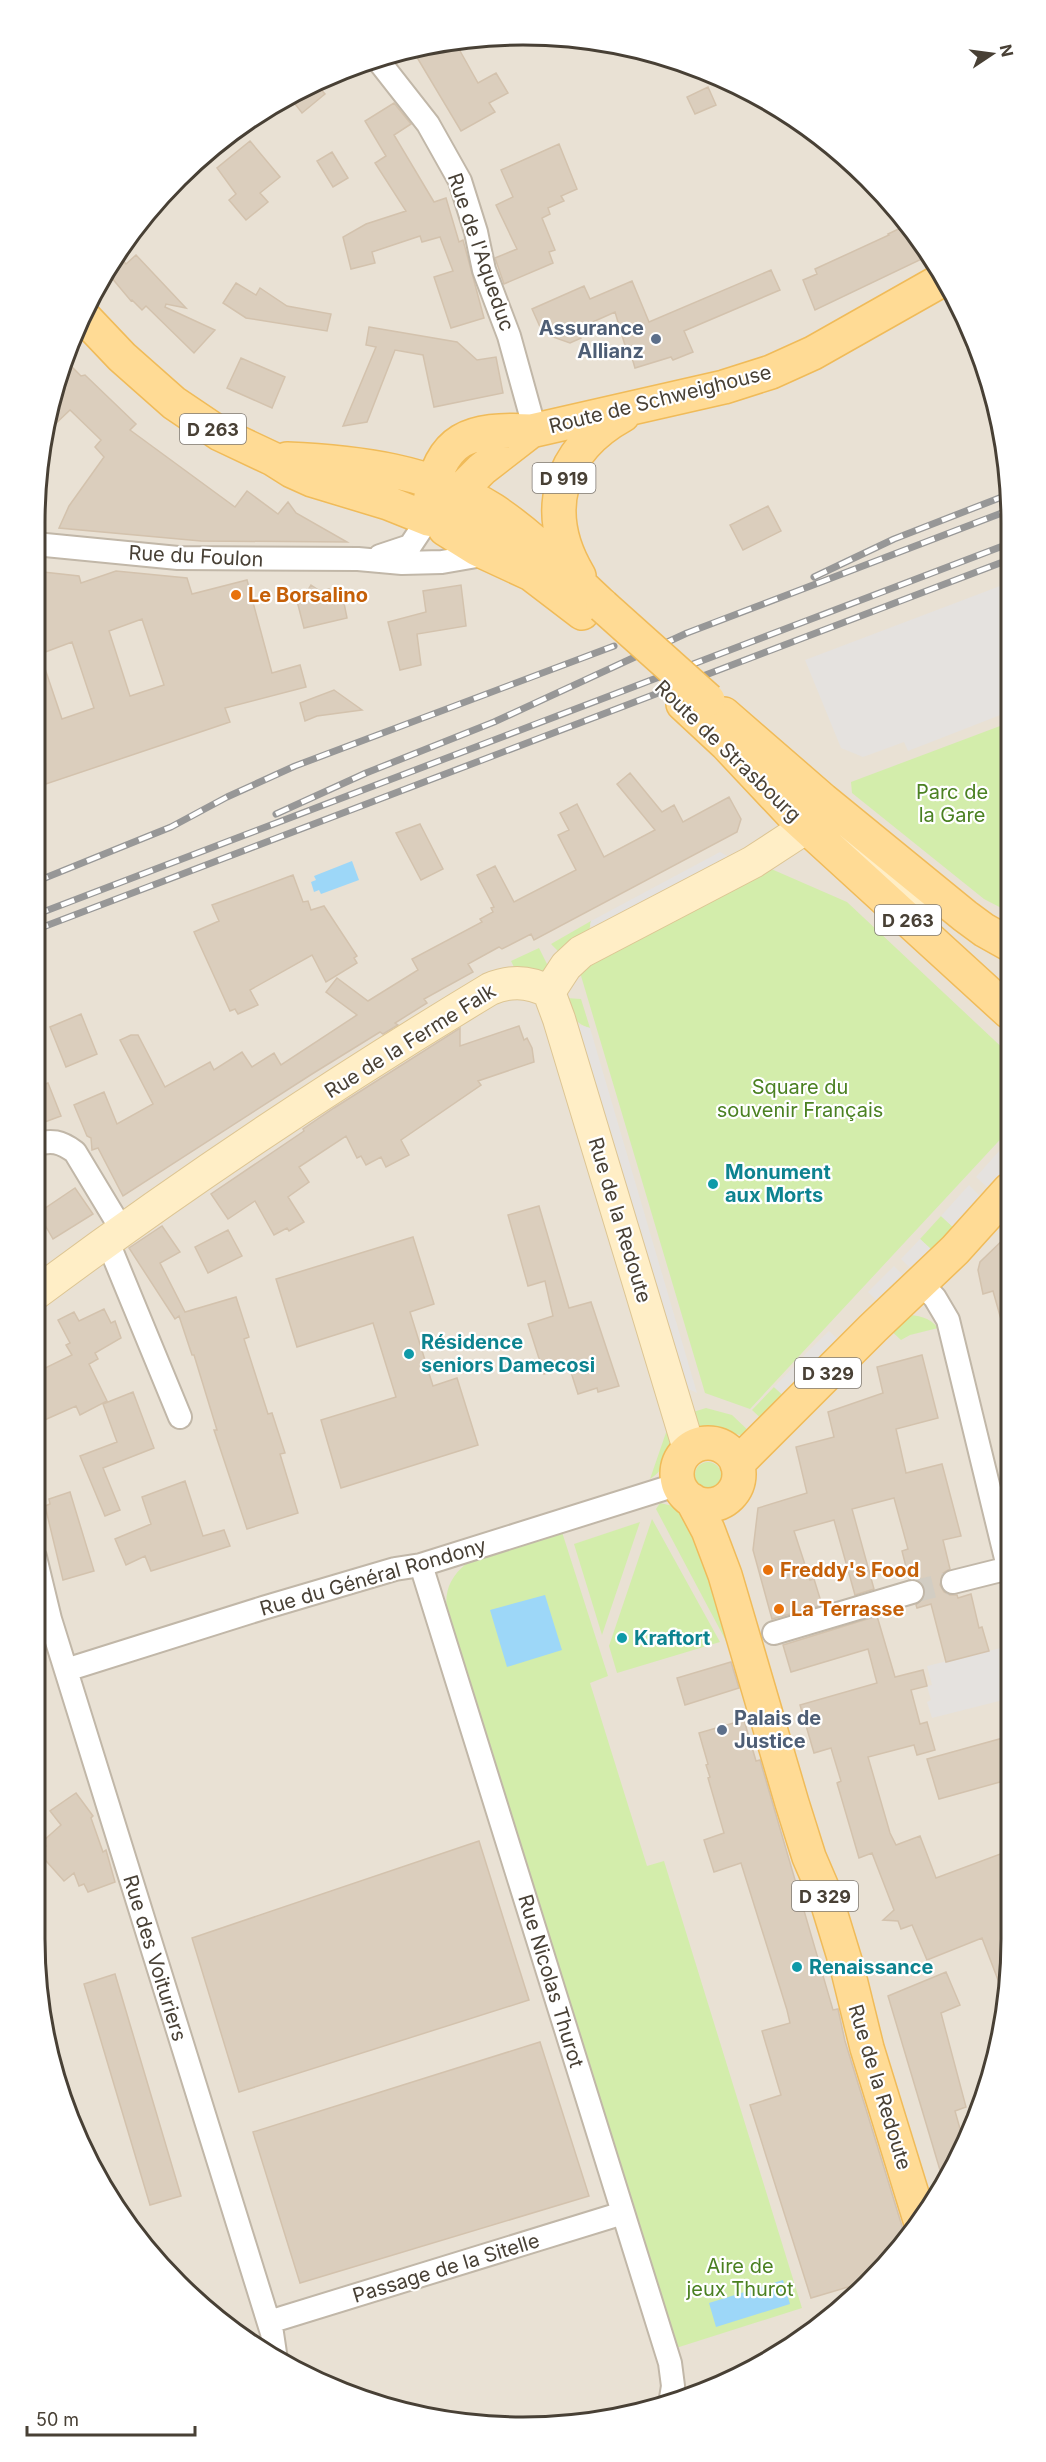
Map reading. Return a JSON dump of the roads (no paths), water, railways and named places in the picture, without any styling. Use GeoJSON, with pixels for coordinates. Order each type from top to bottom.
{"type":"FeatureCollection","features":[{"type":"Feature","properties":{"kind":"main road","name":"Route de Schweighouse"},"geometry":{"type":"LineString","coordinates":[[533,431],[724,387],[771,372],[813,353],[936,283]]}},
{"type":"Feature","properties":{"kind":"main road","name":"Route de Strasbourg"},"geometry":{"type":"LineString","coordinates":[[89,322],[122,357],[174,403],[220,434],[312,480],[388,503],[428,519],[488,554],[593,605]]}},
{"type":"Feature","properties":{"kind":"main road","name":"D 919"},"geometry":{"type":"LineString","coordinates":[[593,605],[568,557],[559,526],[558,505],[566,474],[583,446],[605,425],[627,413],[660,400]]}},
{"type":"Feature","properties":{"kind":"main road","name":"D 919"},"geometry":{"type":"LineString","coordinates":[[446,487],[472,478],[533,431]]}},
{"type":"Feature","properties":{"kind":"main road","name":"Route de Strasbourg"},"geometry":{"type":"LineString","coordinates":[[273,459],[336,461],[396,472],[446,487],[494,511],[548,553],[593,605],[696,702],[823,800],[965,916],[1001,941]]}},
{"type":"Feature","properties":{"kind":"main road"},"geometry":{"type":"LineString","coordinates":[[428,519],[446,487]]}},
{"type":"Feature","properties":{"kind":"main road","name":"Route de Strasbourg"},"geometry":{"type":"LineString","coordinates":[[428,519],[495,531],[548,553]]}},
{"type":"Feature","properties":{"kind":"main road","name":"Route de Strasbourg"},"geometry":{"type":"LineString","coordinates":[[696,702],[726,744],[808,829],[1001,1005]]}},
{"type":"Feature","properties":{"kind":"main road","name":"D 329"},"geometry":{"type":"LineString","coordinates":[[738,1464],[921,1283],[1001,1199]]}},
{"type":"Feature","properties":{"kind":"main road"},"geometry":{"type":"LineString","coordinates":[[706,1443],[719,1445],[731,1453],[738,1464],[739,1478],[729,1497],[707,1505],[686,1492],[678,1466],[689,1449],[706,1443]]}},
{"type":"Feature","properties":{"kind":"main road","name":"Rue de la Redoute"},"geometry":{"type":"LineString","coordinates":[[686,1492],[708,1530],[725,1575],[792,1803],[809,1857],[824,1892],[867,2048],[917,2209]]}},
{"type":"Feature","properties":{"kind":"main road","name":"Rue de la Redoute"},"geometry":{"type":"LineString","coordinates":[[725,1575],[721,1526],[729,1497]]}},
{"type":"Feature","properties":{"kind":"street","name":"Rue de l'Aqueduc"},"geometry":{"type":"LineString","coordinates":[[383,66],[428,124],[460,181],[476,232],[484,270],[507,329],[533,431]]}},
{"type":"Feature","properties":{"kind":"street","name":"Rue du Foulon"},"geometry":{"type":"LineString","coordinates":[[358,560],[398,552],[410,546],[428,519]]}},
{"type":"Feature","properties":{"kind":"street","name":"Rue du Foulon"},"geometry":{"type":"LineString","coordinates":[[45,545],[178,558],[358,560],[402,563],[435,562],[488,554]]}},
{"type":"Feature","properties":{"kind":"street"},"geometry":{"type":"LineString","coordinates":[[549,992],[566,966],[581,952],[753,862],[808,829],[828,827],[900,883],[942,907],[965,916]]}},
{"type":"Feature","properties":{"kind":"street","name":"Rue de la Ferme Falk"},"geometry":{"type":"LineString","coordinates":[[45,1286],[189,1183],[407,1040],[490,989],[503,984],[527,983],[549,992]]}},
{"type":"Feature","properties":{"kind":"street","name":"Rue de la Redoute"},"geometry":{"type":"LineString","coordinates":[[549,992],[560,1019],[689,1449]]}},
{"type":"Feature","properties":{"kind":"street"},"geometry":{"type":"LineString","coordinates":[[45,1142],[63,1143],[75,1152],[115,1235],[180,1417]]}},
{"type":"Feature","properties":{"kind":"street"},"geometry":{"type":"LineString","coordinates":[[921,1283],[935,1298],[948,1320],[1001,1535]]}},
{"type":"Feature","properties":{"kind":"street","name":"Rue du Général Rondony"},"geometry":{"type":"LineString","coordinates":[[66,1671],[285,1601],[395,1569],[422,1565],[686,1492]]}},
{"type":"Feature","properties":{"kind":"street","name":"Rue Nicolas Thurot"},"geometry":{"type":"LineString","coordinates":[[422,1565],[670,2363],[671,2394]]}},
{"type":"Feature","properties":{"kind":"street"},"geometry":{"type":"LineString","coordinates":[[953,1582],[1001,1574]]}},
{"type":"Feature","properties":{"kind":"street"},"geometry":{"type":"LineString","coordinates":[[774,1633],[912,1592]]}},
{"type":"Feature","properties":{"kind":"street","name":"Rue des Voituriers"},"geometry":{"type":"LineString","coordinates":[[45,1599],[269,2322],[273,2346]]}},
{"type":"Feature","properties":{"kind":"street","name":"Passage de la Sitelle"},"geometry":{"type":"LineString","coordinates":[[269,2322],[623,2213]]}},
{"type":"Feature","properties":{"kind":"water"},"geometry":{"type":"Polygon","coordinates":[[[352,861],[359,880],[321,894],[319,890],[314,892],[311,882],[316,880],[314,876],[352,861]]]}},
{"type":"Feature","properties":{"kind":"water"},"geometry":{"type":"Polygon","coordinates":[[[545,1595],[562,1650],[507,1667],[490,1610],[545,1595]]]}},
{"type":"Feature","properties":{"kind":"water"},"geometry":{"type":"Polygon","coordinates":[[[783,2280],[790,2304],[716,2327],[709,2303],[783,2280]]]}},
{"type":"Feature","properties":{"kind":"tunnel"},"geometry":{"type":"LineString","coordinates":[[912,1592],[953,1582]]}},
{"type":"Feature","properties":{"kind":"railway"},"geometry":{"type":"LineString","coordinates":[[814,577],[894,539],[1000,498]]}},
{"type":"Feature","properties":{"kind":"railway"},"geometry":{"type":"LineString","coordinates":[[276,814],[366,773],[494,722],[687,633],[1001,513]]}},
{"type":"Feature","properties":{"kind":"railway"},"geometry":{"type":"LineString","coordinates":[[45,911],[1001,547]]}},
{"type":"Feature","properties":{"kind":"railway"},"geometry":{"type":"LineString","coordinates":[[45,926],[1001,563]]}},
{"type":"Feature","properties":{"kind":"railway"},"geometry":{"type":"LineString","coordinates":[[45,878],[171,827],[227,797],[295,766],[614,646]]}},
{"type":"Feature","properties":{"kind":"place","name":"Assurance Allianz"},"geometry":{"type":"Point","coordinates":[656,339]}},
{"type":"Feature","properties":{"kind":"place","name":"Le Borsalino"},"geometry":{"type":"Point","coordinates":[236,595]}},
{"type":"Feature","properties":{"kind":"place","name":"Monument aux Morts"},"geometry":{"type":"Point","coordinates":[713,1184]}},
{"type":"Feature","properties":{"kind":"place","name":"Résidence seniors Damecosi"},"geometry":{"type":"Point","coordinates":[409,1354]}},
{"type":"Feature","properties":{"kind":"place","name":"Freddy's Food"},"geometry":{"type":"Point","coordinates":[768,1570]}},
{"type":"Feature","properties":{"kind":"place","name":"La Terrasse"},"geometry":{"type":"Point","coordinates":[779,1609]}},
{"type":"Feature","properties":{"kind":"place","name":"Kraftort"},"geometry":{"type":"Point","coordinates":[622,1638]}},
{"type":"Feature","properties":{"kind":"place","name":"Palais de Justice"},"geometry":{"type":"Point","coordinates":[722,1730]}},
{"type":"Feature","properties":{"kind":"place","name":"Renaissance"},"geometry":{"type":"Point","coordinates":[797,1967]}},
{"type":"Feature","properties":{"kind":"park label","name":"Parc de la Gare"},"geometry":{"type":"Point","coordinates":[952,804]}},
{"type":"Feature","properties":{"kind":"park label","name":"Square du souvenir Français"},"geometry":{"type":"Point","coordinates":[800,1098]}},
{"type":"Feature","properties":{"kind":"park label","name":"Aire de jeux Thurot"},"geometry":{"type":"Point","coordinates":[740,2278]}}]}
